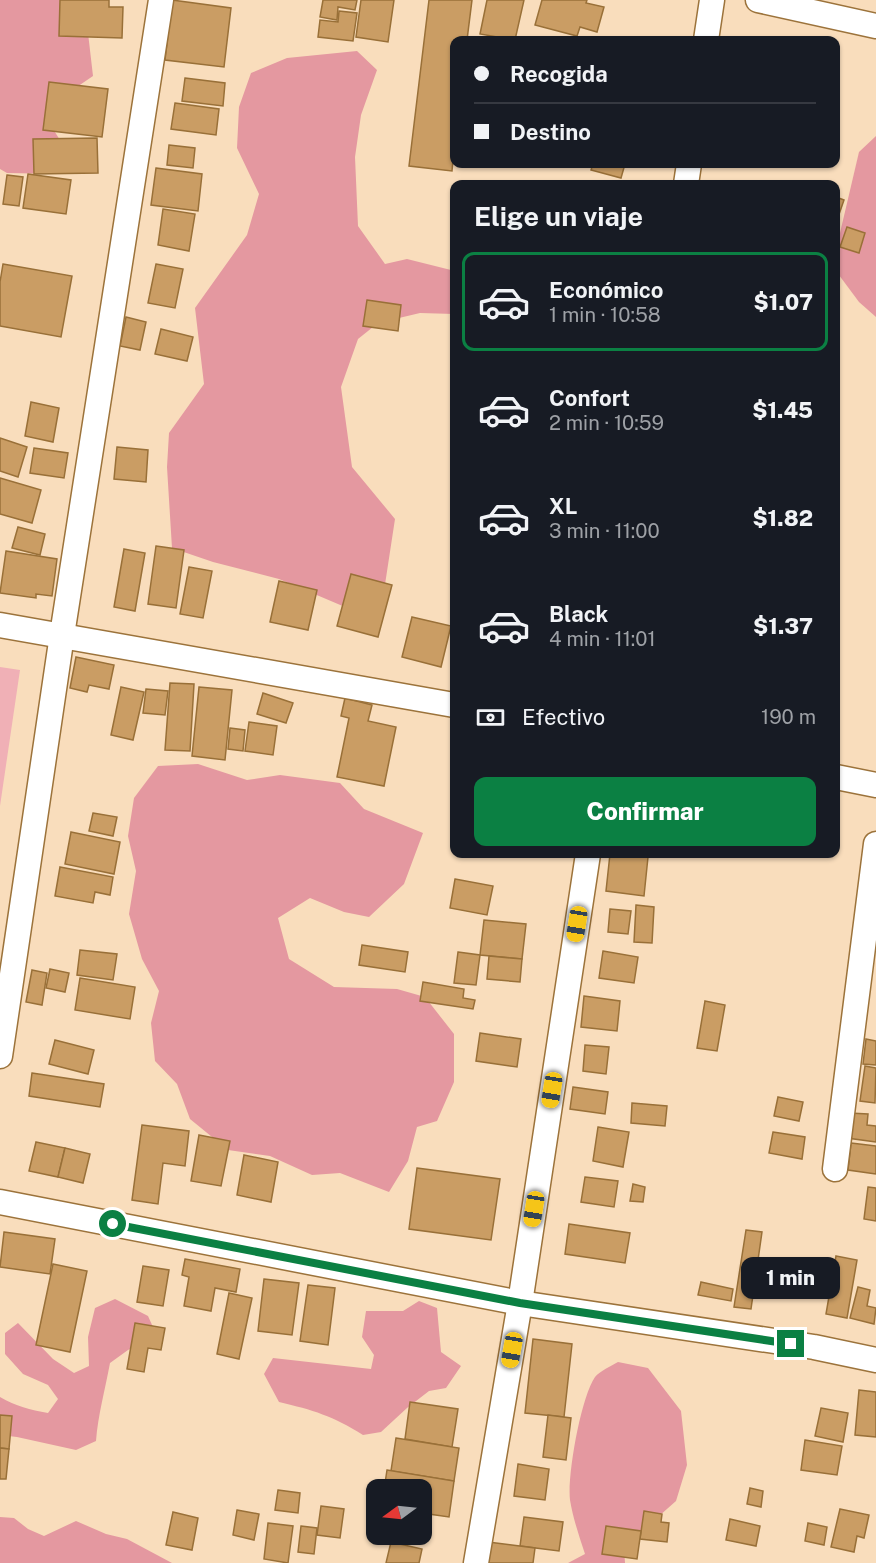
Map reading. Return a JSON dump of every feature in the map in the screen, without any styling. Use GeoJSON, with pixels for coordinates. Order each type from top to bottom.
{"type":"FeatureCollection","features":[{"type":"Feature","properties":{"kind":"street"},"geometry":{"type":"LineString","coordinates":[[0,1056],[160,0]]}},
{"type":"Feature","properties":{"kind":"street"},"geometry":{"type":"LineString","coordinates":[[707,36],[712,0]]}},
{"type":"Feature","properties":{"kind":"street"},"geometry":{"type":"LineString","coordinates":[[758,0],[876,26]]}},
{"type":"Feature","properties":{"kind":"street"},"geometry":{"type":"LineString","coordinates":[[0,625],[450,704]]}},
{"type":"Feature","properties":{"kind":"street"},"geometry":{"type":"LineString","coordinates":[[840,778],[876,784]]}},
{"type":"Feature","properties":{"kind":"street"},"geometry":{"type":"LineString","coordinates":[[835,1169],[876,844]]}},
{"type":"Feature","properties":{"kind":"street"},"geometry":{"type":"LineString","coordinates":[[476,1563],[520,1303],[587,858]]}},
{"type":"Feature","properties":{"kind":"street"},"geometry":{"type":"LineString","coordinates":[[0,1202],[520,1303],[814,1347],[876,1360]]}},
{"type":"Feature","properties":{"kind":"shaded area"},"geometry":{"type":"Polygon","coordinates":[[[0,0],[70,0],[88,33],[93,76],[68,93],[45,116],[63,145],[60,174],[7,173],[0,169],[0,0]]]}},
{"type":"Feature","properties":{"kind":"shaded area"},"geometry":{"type":"Polygon","coordinates":[[[357,51],[377,70],[361,115],[355,157],[358,226],[385,264],[407,259],[450,270],[450,314],[420,313],[378,323],[358,339],[341,387],[352,467],[395,519],[384,591],[345,607],[279,579],[213,562],[172,548],[167,467],[169,433],[204,384],[195,308],[247,235],[259,194],[237,148],[239,107],[251,73],[287,58],[357,51]]]}},
{"type":"Feature","properties":{"kind":"shaded area"},"geometry":{"type":"Polygon","coordinates":[[[876,136],[876,317],[859,302],[840,276],[840,233],[859,152],[876,136]]]}},
{"type":"Feature","properties":{"kind":"shaded area"},"geometry":{"type":"Polygon","coordinates":[[[0,667],[20,670],[0,806],[0,667]]]}},
{"type":"Feature","properties":{"kind":"shaded area"},"geometry":{"type":"Polygon","coordinates":[[[198,764],[247,780],[280,775],[340,783],[364,809],[423,833],[404,884],[369,917],[344,912],[310,898],[278,918],[289,959],[334,987],[397,989],[425,997],[454,1034],[454,1082],[437,1121],[417,1127],[408,1161],[389,1192],[340,1173],[312,1175],[270,1156],[228,1150],[190,1119],[177,1084],[155,1061],[151,1023],[159,991],[142,959],[129,914],[136,871],[128,836],[134,798],[158,766],[198,764]]]}},
{"type":"Feature","properties":{"kind":"shaded area"},"geometry":{"type":"Polygon","coordinates":[[[115,1299],[148,1316],[157,1336],[128,1350],[110,1363],[96,1441],[76,1450],[0,1435],[0,1397],[23,1407],[48,1413],[58,1399],[48,1385],[23,1374],[5,1354],[5,1333],[18,1323],[53,1359],[74,1373],[89,1366],[88,1337],[95,1308],[115,1299]]]}},
{"type":"Feature","properties":{"kind":"shaded area"},"geometry":{"type":"Polygon","coordinates":[[[419,1301],[437,1308],[441,1352],[461,1366],[446,1388],[429,1391],[381,1432],[363,1435],[322,1414],[279,1402],[264,1374],[273,1358],[371,1369],[374,1355],[362,1337],[366,1311],[403,1311],[419,1301]]]}},
{"type":"Feature","properties":{"kind":"shaded area"},"geometry":{"type":"Polygon","coordinates":[[[618,1362],[648,1368],[681,1411],[687,1465],[676,1501],[624,1547],[625,1563],[568,1563],[585,1554],[570,1500],[571,1473],[580,1418],[595,1377],[618,1362]]]}},
{"type":"Feature","properties":{"kind":"shaded area"},"geometry":{"type":"Polygon","coordinates":[[[0,1517],[14,1518],[28,1529],[44,1536],[76,1521],[106,1534],[127,1539],[172,1563],[0,1563],[0,1517]]]}},
{"type":"Feature","properties":{"kind":"building"},"geometry":{"type":"Polygon","coordinates":[[[60,0],[109,0],[109,7],[123,7],[122,38],[59,36],[60,0]]]}},
{"type":"Feature","properties":{"kind":"building"},"geometry":{"type":"Polygon","coordinates":[[[172,0],[231,8],[224,67],[165,60],[172,0]]]}},
{"type":"Feature","properties":{"kind":"building"},"geometry":{"type":"Polygon","coordinates":[[[323,0],[357,0],[355,10],[338,7],[337,20],[320,17],[323,0]]]}},
{"type":"Feature","properties":{"kind":"building"},"geometry":{"type":"Polygon","coordinates":[[[361,0],[394,0],[388,42],[356,37],[361,0]]]}},
{"type":"Feature","properties":{"kind":"building"},"geometry":{"type":"Polygon","coordinates":[[[429,0],[472,0],[468,36],[450,36],[450,168],[452,168],[452,171],[409,166],[429,0]]]}},
{"type":"Feature","properties":{"kind":"building"},"geometry":{"type":"Polygon","coordinates":[[[487,0],[524,0],[516,36],[480,34],[487,0]]]}},
{"type":"Feature","properties":{"kind":"building"},"geometry":{"type":"Polygon","coordinates":[[[542,0],[587,0],[586,3],[604,7],[597,32],[580,27],[577,36],[535,25],[542,0]]]}},
{"type":"Feature","properties":{"kind":"building"},"geometry":{"type":"Polygon","coordinates":[[[339,11],[357,13],[353,41],[318,37],[320,20],[338,22],[339,11]]]}},
{"type":"Feature","properties":{"kind":"building"},"geometry":{"type":"Polygon","coordinates":[[[185,78],[225,83],[223,106],[182,101],[185,78]]]}},
{"type":"Feature","properties":{"kind":"building"},"geometry":{"type":"Polygon","coordinates":[[[49,82],[108,89],[102,137],[43,130],[49,82]]]}},
{"type":"Feature","properties":{"kind":"building"},"geometry":{"type":"Polygon","coordinates":[[[175,103],[219,109],[216,135],[171,129],[175,103]]]}},
{"type":"Feature","properties":{"kind":"building"},"geometry":{"type":"Polygon","coordinates":[[[97,138],[98,173],[34,174],[33,139],[97,138]]]}},
{"type":"Feature","properties":{"kind":"building"},"geometry":{"type":"Polygon","coordinates":[[[169,145],[195,148],[193,168],[167,165],[169,145]]]}},
{"type":"Feature","properties":{"kind":"building"},"geometry":{"type":"Polygon","coordinates":[[[156,168],[202,174],[198,211],[151,205],[156,168]]]}},
{"type":"Feature","properties":{"kind":"building"},"geometry":{"type":"Polygon","coordinates":[[[592,168],[624,168],[621,178],[591,170],[592,168]]]}},
{"type":"Feature","properties":{"kind":"building"},"geometry":{"type":"Polygon","coordinates":[[[28,174],[71,180],[66,214],[23,208],[28,174]]]}},
{"type":"Feature","properties":{"kind":"building"},"geometry":{"type":"Polygon","coordinates":[[[7,175],[23,177],[19,206],[3,204],[7,175]]]}},
{"type":"Feature","properties":{"kind":"building"},"geometry":{"type":"Polygon","coordinates":[[[840,198],[844,200],[840,212],[840,198]]]}},
{"type":"Feature","properties":{"kind":"building"},"geometry":{"type":"Polygon","coordinates":[[[163,209],[195,214],[189,251],[158,245],[163,209]]]}},
{"type":"Feature","properties":{"kind":"building"},"geometry":{"type":"Polygon","coordinates":[[[847,227],[865,233],[859,253],[840,247],[847,227]]]}},
{"type":"Feature","properties":{"kind":"building"},"geometry":{"type":"Polygon","coordinates":[[[3,264],[72,276],[61,337],[0,326],[0,282],[3,264]]]}},
{"type":"Feature","properties":{"kind":"building"},"geometry":{"type":"Polygon","coordinates":[[[156,264],[183,269],[175,308],[148,303],[156,264]]]}},
{"type":"Feature","properties":{"kind":"building"},"geometry":{"type":"Polygon","coordinates":[[[367,300],[401,305],[398,331],[363,326],[367,300]]]}},
{"type":"Feature","properties":{"kind":"building"},"geometry":{"type":"Polygon","coordinates":[[[126,317],[146,322],[140,350],[120,346],[126,317]]]}},
{"type":"Feature","properties":{"kind":"building"},"geometry":{"type":"Polygon","coordinates":[[[161,329],[193,337],[187,361],[155,354],[161,329]]]}},
{"type":"Feature","properties":{"kind":"building"},"geometry":{"type":"Polygon","coordinates":[[[31,402],[59,408],[53,442],[25,436],[31,402]]]}},
{"type":"Feature","properties":{"kind":"building"},"geometry":{"type":"Polygon","coordinates":[[[0,438],[27,447],[18,477],[0,471],[0,438]]]}},
{"type":"Feature","properties":{"kind":"building"},"geometry":{"type":"Polygon","coordinates":[[[117,447],[148,450],[146,482],[114,479],[117,447]]]}},
{"type":"Feature","properties":{"kind":"building"},"geometry":{"type":"Polygon","coordinates":[[[34,448],[68,453],[64,478],[30,473],[34,448]]]}},
{"type":"Feature","properties":{"kind":"building"},"geometry":{"type":"Polygon","coordinates":[[[0,478],[41,490],[32,523],[0,514],[0,478]]]}},
{"type":"Feature","properties":{"kind":"building"},"geometry":{"type":"Polygon","coordinates":[[[18,527],[45,534],[40,555],[12,548],[18,527]]]}},
{"type":"Feature","properties":{"kind":"building"},"geometry":{"type":"Polygon","coordinates":[[[156,546],[184,550],[176,608],[148,604],[156,546]]]}},
{"type":"Feature","properties":{"kind":"building"},"geometry":{"type":"Polygon","coordinates":[[[124,549],[145,553],[135,611],[114,607],[124,549]]]}},
{"type":"Feature","properties":{"kind":"building"},"geometry":{"type":"Polygon","coordinates":[[[6,551],[57,559],[52,596],[36,594],[36,598],[0,593],[6,551]]]}},
{"type":"Feature","properties":{"kind":"building"},"geometry":{"type":"Polygon","coordinates":[[[189,567],[212,571],[203,618],[180,614],[189,567]]]}},
{"type":"Feature","properties":{"kind":"building"},"geometry":{"type":"Polygon","coordinates":[[[351,574],[392,585],[378,637],[337,626],[351,574]]]}},
{"type":"Feature","properties":{"kind":"building"},"geometry":{"type":"Polygon","coordinates":[[[279,581],[317,590],[308,630],[270,622],[279,581]]]}},
{"type":"Feature","properties":{"kind":"building"},"geometry":{"type":"Polygon","coordinates":[[[412,617],[450,626],[441,667],[402,657],[412,617]]]}},
{"type":"Feature","properties":{"kind":"building"},"geometry":{"type":"Polygon","coordinates":[[[76,657],[114,665],[109,689],[89,685],[87,692],[70,688],[76,657]]]}},
{"type":"Feature","properties":{"kind":"building"},"geometry":{"type":"Polygon","coordinates":[[[170,683],[194,684],[190,751],[165,750],[170,683]]]}},
{"type":"Feature","properties":{"kind":"building"},"geometry":{"type":"Polygon","coordinates":[[[121,687],[144,692],[133,740],[111,735],[121,687]]]}},
{"type":"Feature","properties":{"kind":"building"},"geometry":{"type":"Polygon","coordinates":[[[199,687],[232,690],[225,760],[192,756],[199,687]]]}},
{"type":"Feature","properties":{"kind":"building"},"geometry":{"type":"Polygon","coordinates":[[[146,689],[168,691],[165,715],[143,713],[146,689]]]}},
{"type":"Feature","properties":{"kind":"building"},"geometry":{"type":"Polygon","coordinates":[[[263,693],[293,703],[286,723],[257,714],[263,693]]]}},
{"type":"Feature","properties":{"kind":"building"},"geometry":{"type":"Polygon","coordinates":[[[345,698],[372,705],[368,721],[396,727],[384,786],[337,777],[349,718],[341,716],[345,698]]]}},
{"type":"Feature","properties":{"kind":"building"},"geometry":{"type":"Polygon","coordinates":[[[249,722],[277,726],[273,755],[245,751],[249,722]]]}},
{"type":"Feature","properties":{"kind":"building"},"geometry":{"type":"Polygon","coordinates":[[[230,728],[245,730],[243,751],[228,749],[230,728]]]}},
{"type":"Feature","properties":{"kind":"building"},"geometry":{"type":"Polygon","coordinates":[[[93,813],[117,817],[113,836],[89,831],[93,813]]]}},
{"type":"Feature","properties":{"kind":"building"},"geometry":{"type":"Polygon","coordinates":[[[71,832],[120,842],[114,874],[65,864],[71,832]]]}},
{"type":"Feature","properties":{"kind":"building"},"geometry":{"type":"Polygon","coordinates":[[[610,858],[648,858],[644,896],[606,891],[610,858]]]}},
{"type":"Feature","properties":{"kind":"building"},"geometry":{"type":"Polygon","coordinates":[[[60,867],[113,877],[110,895],[95,892],[93,903],[55,896],[60,867]]]}},
{"type":"Feature","properties":{"kind":"building"},"geometry":{"type":"Polygon","coordinates":[[[455,879],[493,886],[487,915],[450,908],[455,879]]]}},
{"type":"Feature","properties":{"kind":"building"},"geometry":{"type":"Polygon","coordinates":[[[636,905],[654,907],[652,943],[634,942],[636,905]]]}},
{"type":"Feature","properties":{"kind":"building"},"geometry":{"type":"Polygon","coordinates":[[[610,909],[631,911],[628,934],[608,932],[610,909]]]}},
{"type":"Feature","properties":{"kind":"building"},"geometry":{"type":"Polygon","coordinates":[[[484,920],[526,924],[522,959],[480,955],[484,920]]]}},
{"type":"Feature","properties":{"kind":"building"},"geometry":{"type":"Polygon","coordinates":[[[362,945],[408,952],[405,972],[359,965],[362,945]]]}},
{"type":"Feature","properties":{"kind":"building"},"geometry":{"type":"Polygon","coordinates":[[[80,950],[117,954],[113,980],[77,975],[80,950]]]}},
{"type":"Feature","properties":{"kind":"building"},"geometry":{"type":"Polygon","coordinates":[[[603,951],[638,957],[634,983],[599,978],[603,951]]]}},
{"type":"Feature","properties":{"kind":"building"},"geometry":{"type":"Polygon","coordinates":[[[458,952],[480,955],[476,985],[454,983],[458,952]]]}},
{"type":"Feature","properties":{"kind":"building"},"geometry":{"type":"Polygon","coordinates":[[[489,956],[522,959],[520,982],[487,979],[489,956]]]}},
{"type":"Feature","properties":{"kind":"building"},"geometry":{"type":"Polygon","coordinates":[[[50,969],[69,973],[65,992],[46,988],[50,969]]]}},
{"type":"Feature","properties":{"kind":"building"},"geometry":{"type":"Polygon","coordinates":[[[32,970],[47,973],[42,1005],[26,1002],[32,970]]]}},
{"type":"Feature","properties":{"kind":"building"},"geometry":{"type":"Polygon","coordinates":[[[80,978],[135,987],[130,1019],[75,1010],[80,978]]]}},
{"type":"Feature","properties":{"kind":"building"},"geometry":{"type":"Polygon","coordinates":[[[423,982],[464,989],[463,998],[475,1000],[473,1009],[420,1001],[423,982]]]}},
{"type":"Feature","properties":{"kind":"building"},"geometry":{"type":"Polygon","coordinates":[[[584,996],[620,1001],[617,1031],[581,1027],[584,996]]]}},
{"type":"Feature","properties":{"kind":"building"},"geometry":{"type":"Polygon","coordinates":[[[705,1001],[725,1005],[717,1051],[697,1048],[705,1001]]]}},
{"type":"Feature","properties":{"kind":"building"},"geometry":{"type":"Polygon","coordinates":[[[480,1033],[521,1039],[517,1067],[476,1061],[480,1033]]]}},
{"type":"Feature","properties":{"kind":"building"},"geometry":{"type":"Polygon","coordinates":[[[866,1039],[876,1041],[876,1065],[863,1064],[866,1039]]]}},
{"type":"Feature","properties":{"kind":"building"},"geometry":{"type":"Polygon","coordinates":[[[55,1040],[94,1050],[88,1074],[49,1064],[55,1040]]]}},
{"type":"Feature","properties":{"kind":"building"},"geometry":{"type":"Polygon","coordinates":[[[585,1045],[609,1047],[606,1074],[583,1071],[585,1045]]]}},
{"type":"Feature","properties":{"kind":"building"},"geometry":{"type":"Polygon","coordinates":[[[865,1066],[876,1068],[875,1103],[860,1101],[865,1066]]]}},
{"type":"Feature","properties":{"kind":"building"},"geometry":{"type":"Polygon","coordinates":[[[32,1073],[104,1084],[100,1107],[29,1096],[32,1073]]]}},
{"type":"Feature","properties":{"kind":"building"},"geometry":{"type":"Polygon","coordinates":[[[573,1087],[608,1092],[605,1114],[570,1109],[573,1087]]]}},
{"type":"Feature","properties":{"kind":"building"},"geometry":{"type":"Polygon","coordinates":[[[778,1097],[803,1102],[799,1121],[774,1116],[778,1097]]]}},
{"type":"Feature","properties":{"kind":"building"},"geometry":{"type":"Polygon","coordinates":[[[632,1103],[667,1106],[665,1126],[631,1123],[632,1103]]]}},
{"type":"Feature","properties":{"kind":"building"},"geometry":{"type":"Polygon","coordinates":[[[849,1113],[868,1114],[867,1125],[876,1126],[876,1142],[847,1138],[849,1113]]]}},
{"type":"Feature","properties":{"kind":"building"},"geometry":{"type":"Polygon","coordinates":[[[142,1125],[189,1131],[185,1166],[163,1163],[158,1204],[132,1200],[142,1125]]]}},
{"type":"Feature","properties":{"kind":"building"},"geometry":{"type":"Polygon","coordinates":[[[598,1127],[629,1132],[623,1167],[593,1161],[598,1127]]]}},
{"type":"Feature","properties":{"kind":"building"},"geometry":{"type":"Polygon","coordinates":[[[773,1132],[805,1137],[802,1159],[769,1153],[773,1132]]]}},
{"type":"Feature","properties":{"kind":"building"},"geometry":{"type":"Polygon","coordinates":[[[199,1135],[230,1141],[221,1186],[191,1181],[199,1135]]]}},
{"type":"Feature","properties":{"kind":"building"},"geometry":{"type":"Polygon","coordinates":[[[36,1142],[65,1148],[58,1177],[29,1171],[36,1142]]]}},
{"type":"Feature","properties":{"kind":"building"},"geometry":{"type":"Polygon","coordinates":[[[851,1143],[876,1146],[876,1174],[848,1170],[851,1143]]]}},
{"type":"Feature","properties":{"kind":"building"},"geometry":{"type":"Polygon","coordinates":[[[65,1148],[90,1154],[83,1183],[58,1177],[65,1148]]]}},
{"type":"Feature","properties":{"kind":"building"},"geometry":{"type":"Polygon","coordinates":[[[244,1155],[278,1162],[271,1202],[237,1195],[244,1155]]]}},
{"type":"Feature","properties":{"kind":"building"},"geometry":{"type":"Polygon","coordinates":[[[417,1168],[500,1179],[491,1240],[409,1229],[417,1168]]]}},
{"type":"Feature","properties":{"kind":"building"},"geometry":{"type":"Polygon","coordinates":[[[585,1177],[618,1181],[614,1207],[581,1202],[585,1177]]]}},
{"type":"Feature","properties":{"kind":"building"},"geometry":{"type":"Polygon","coordinates":[[[633,1184],[645,1187],[643,1202],[630,1201],[633,1184]]]}},
{"type":"Feature","properties":{"kind":"building"},"geometry":{"type":"Polygon","coordinates":[[[868,1187],[876,1188],[876,1221],[864,1219],[868,1187]]]}},
{"type":"Feature","properties":{"kind":"building"},"geometry":{"type":"Polygon","coordinates":[[[569,1224],[630,1233],[625,1263],[565,1254],[569,1224]]]}},
{"type":"Feature","properties":{"kind":"building"},"geometry":{"type":"Polygon","coordinates":[[[746,1230],[762,1232],[751,1309],[734,1307],[746,1230]]]}},
{"type":"Feature","properties":{"kind":"building"},"geometry":{"type":"Polygon","coordinates":[[[4,1232],[55,1239],[50,1274],[0,1267],[4,1232]]]}},
{"type":"Feature","properties":{"kind":"building"},"geometry":{"type":"Polygon","coordinates":[[[836,1256],[857,1260],[847,1318],[826,1314],[836,1256]]]}},
{"type":"Feature","properties":{"kind":"building"},"geometry":{"type":"Polygon","coordinates":[[[185,1259],[240,1269],[236,1292],[215,1288],[211,1311],[184,1306],[189,1277],[182,1275],[185,1259]]]}},
{"type":"Feature","properties":{"kind":"building"},"geometry":{"type":"Polygon","coordinates":[[[53,1264],[87,1271],[70,1352],[36,1345],[53,1264]]]}},
{"type":"Feature","properties":{"kind":"building"},"geometry":{"type":"Polygon","coordinates":[[[143,1266],[169,1270],[163,1306],[137,1302],[143,1266]]]}},
{"type":"Feature","properties":{"kind":"building"},"geometry":{"type":"Polygon","coordinates":[[[264,1279],[299,1283],[292,1335],[258,1331],[264,1279]]]}},
{"type":"Feature","properties":{"kind":"building"},"geometry":{"type":"Polygon","coordinates":[[[701,1282],[733,1289],[731,1301],[698,1295],[701,1282]]]}},
{"type":"Feature","properties":{"kind":"building"},"geometry":{"type":"Polygon","coordinates":[[[308,1285],[335,1288],[328,1345],[300,1341],[308,1285]]]}},
{"type":"Feature","properties":{"kind":"building"},"geometry":{"type":"Polygon","coordinates":[[[858,1287],[870,1290],[867,1306],[876,1308],[874,1324],[850,1318],[858,1287]]]}},
{"type":"Feature","properties":{"kind":"building"},"geometry":{"type":"Polygon","coordinates":[[[229,1293],[252,1298],[239,1359],[217,1354],[229,1293]]]}},
{"type":"Feature","properties":{"kind":"building"},"geometry":{"type":"Polygon","coordinates":[[[135,1323],[165,1328],[161,1350],[148,1348],[144,1372],[127,1369],[135,1323]]]}},
{"type":"Feature","properties":{"kind":"building"},"geometry":{"type":"Polygon","coordinates":[[[533,1339],[572,1344],[564,1417],[525,1413],[533,1339]]]}},
{"type":"Feature","properties":{"kind":"building"},"geometry":{"type":"Polygon","coordinates":[[[859,1390],[876,1392],[876,1437],[855,1435],[859,1390]]]}},
{"type":"Feature","properties":{"kind":"building"},"geometry":{"type":"Polygon","coordinates":[[[410,1402],[458,1409],[452,1447],[405,1439],[410,1402]]]}},
{"type":"Feature","properties":{"kind":"building"},"geometry":{"type":"Polygon","coordinates":[[[821,1408],[848,1413],[843,1442],[815,1436],[821,1408]]]}},
{"type":"Feature","properties":{"kind":"building"},"geometry":{"type":"Polygon","coordinates":[[[0,1415],[12,1416],[9,1449],[0,1448],[0,1415]]]}},
{"type":"Feature","properties":{"kind":"building"},"geometry":{"type":"Polygon","coordinates":[[[548,1415],[571,1418],[566,1460],[543,1457],[548,1415]]]}},
{"type":"Feature","properties":{"kind":"building"},"geometry":{"type":"Polygon","coordinates":[[[396,1438],[459,1448],[454,1481],[391,1471],[396,1438]]]}},
{"type":"Feature","properties":{"kind":"building"},"geometry":{"type":"Polygon","coordinates":[[[805,1440],[842,1446],[837,1475],[801,1470],[805,1440]]]}},
{"type":"Feature","properties":{"kind":"building"},"geometry":{"type":"Polygon","coordinates":[[[0,1448],[9,1449],[6,1479],[0,1479],[0,1448]]]}},
{"type":"Feature","properties":{"kind":"building"},"geometry":{"type":"Polygon","coordinates":[[[518,1464],[549,1469],[545,1500],[514,1496],[518,1464]]]}},
{"type":"Feature","properties":{"kind":"building"},"geometry":{"type":"Polygon","coordinates":[[[387,1470],[454,1481],[449,1517],[432,1514],[432,1479],[386,1479],[387,1470]]]}},
{"type":"Feature","properties":{"kind":"building"},"geometry":{"type":"Polygon","coordinates":[[[750,1488],[763,1491],[761,1507],[747,1504],[750,1488]]]}},
{"type":"Feature","properties":{"kind":"building"},"geometry":{"type":"Polygon","coordinates":[[[278,1490],[300,1493],[298,1513],[275,1510],[278,1490]]]}},
{"type":"Feature","properties":{"kind":"building"},"geometry":{"type":"Polygon","coordinates":[[[321,1506],[344,1509],[340,1538],[317,1535],[321,1506]]]}},
{"type":"Feature","properties":{"kind":"building"},"geometry":{"type":"Polygon","coordinates":[[[840,1509],[869,1515],[864,1538],[857,1536],[854,1552],[831,1547],[840,1509]]]}},
{"type":"Feature","properties":{"kind":"building"},"geometry":{"type":"Polygon","coordinates":[[[237,1510],[259,1514],[254,1540],[233,1535],[237,1510]]]}},
{"type":"Feature","properties":{"kind":"building"},"geometry":{"type":"Polygon","coordinates":[[[644,1511],[662,1514],[661,1522],[669,1523],[667,1542],[640,1539],[644,1511]]]}},
{"type":"Feature","properties":{"kind":"building"},"geometry":{"type":"Polygon","coordinates":[[[173,1512],[198,1518],[192,1550],[166,1545],[173,1512]]]}},
{"type":"Feature","properties":{"kind":"building"},"geometry":{"type":"Polygon","coordinates":[[[524,1517],[563,1522],[559,1551],[520,1546],[524,1517]]]}},
{"type":"Feature","properties":{"kind":"building"},"geometry":{"type":"Polygon","coordinates":[[[730,1519],[760,1526],[756,1546],[726,1540],[730,1519]]]}},
{"type":"Feature","properties":{"kind":"building"},"geometry":{"type":"Polygon","coordinates":[[[268,1523],[293,1526],[288,1563],[264,1559],[268,1523]]]}},
{"type":"Feature","properties":{"kind":"building"},"geometry":{"type":"Polygon","coordinates":[[[808,1523],[827,1527],[824,1545],[805,1541],[808,1523]]]}},
{"type":"Feature","properties":{"kind":"building"},"geometry":{"type":"Polygon","coordinates":[[[301,1526],[317,1528],[314,1554],[298,1552],[301,1526]]]}},
{"type":"Feature","properties":{"kind":"building"},"geometry":{"type":"Polygon","coordinates":[[[606,1526],[641,1531],[637,1559],[602,1554],[606,1526]]]}},
{"type":"Feature","properties":{"kind":"building"},"geometry":{"type":"Polygon","coordinates":[[[488,1542],[535,1548],[533,1563],[485,1563],[488,1542]]]}},
{"type":"Feature","properties":{"kind":"building"},"geometry":{"type":"Polygon","coordinates":[[[390,1545],[422,1549],[419,1563],[386,1563],[390,1545]]]}},
{"type":"Feature","properties":{"kind":"route"},"geometry":{"type":"LineString","coordinates":[[113,1224],[520,1303],[791,1344]]}}]}
